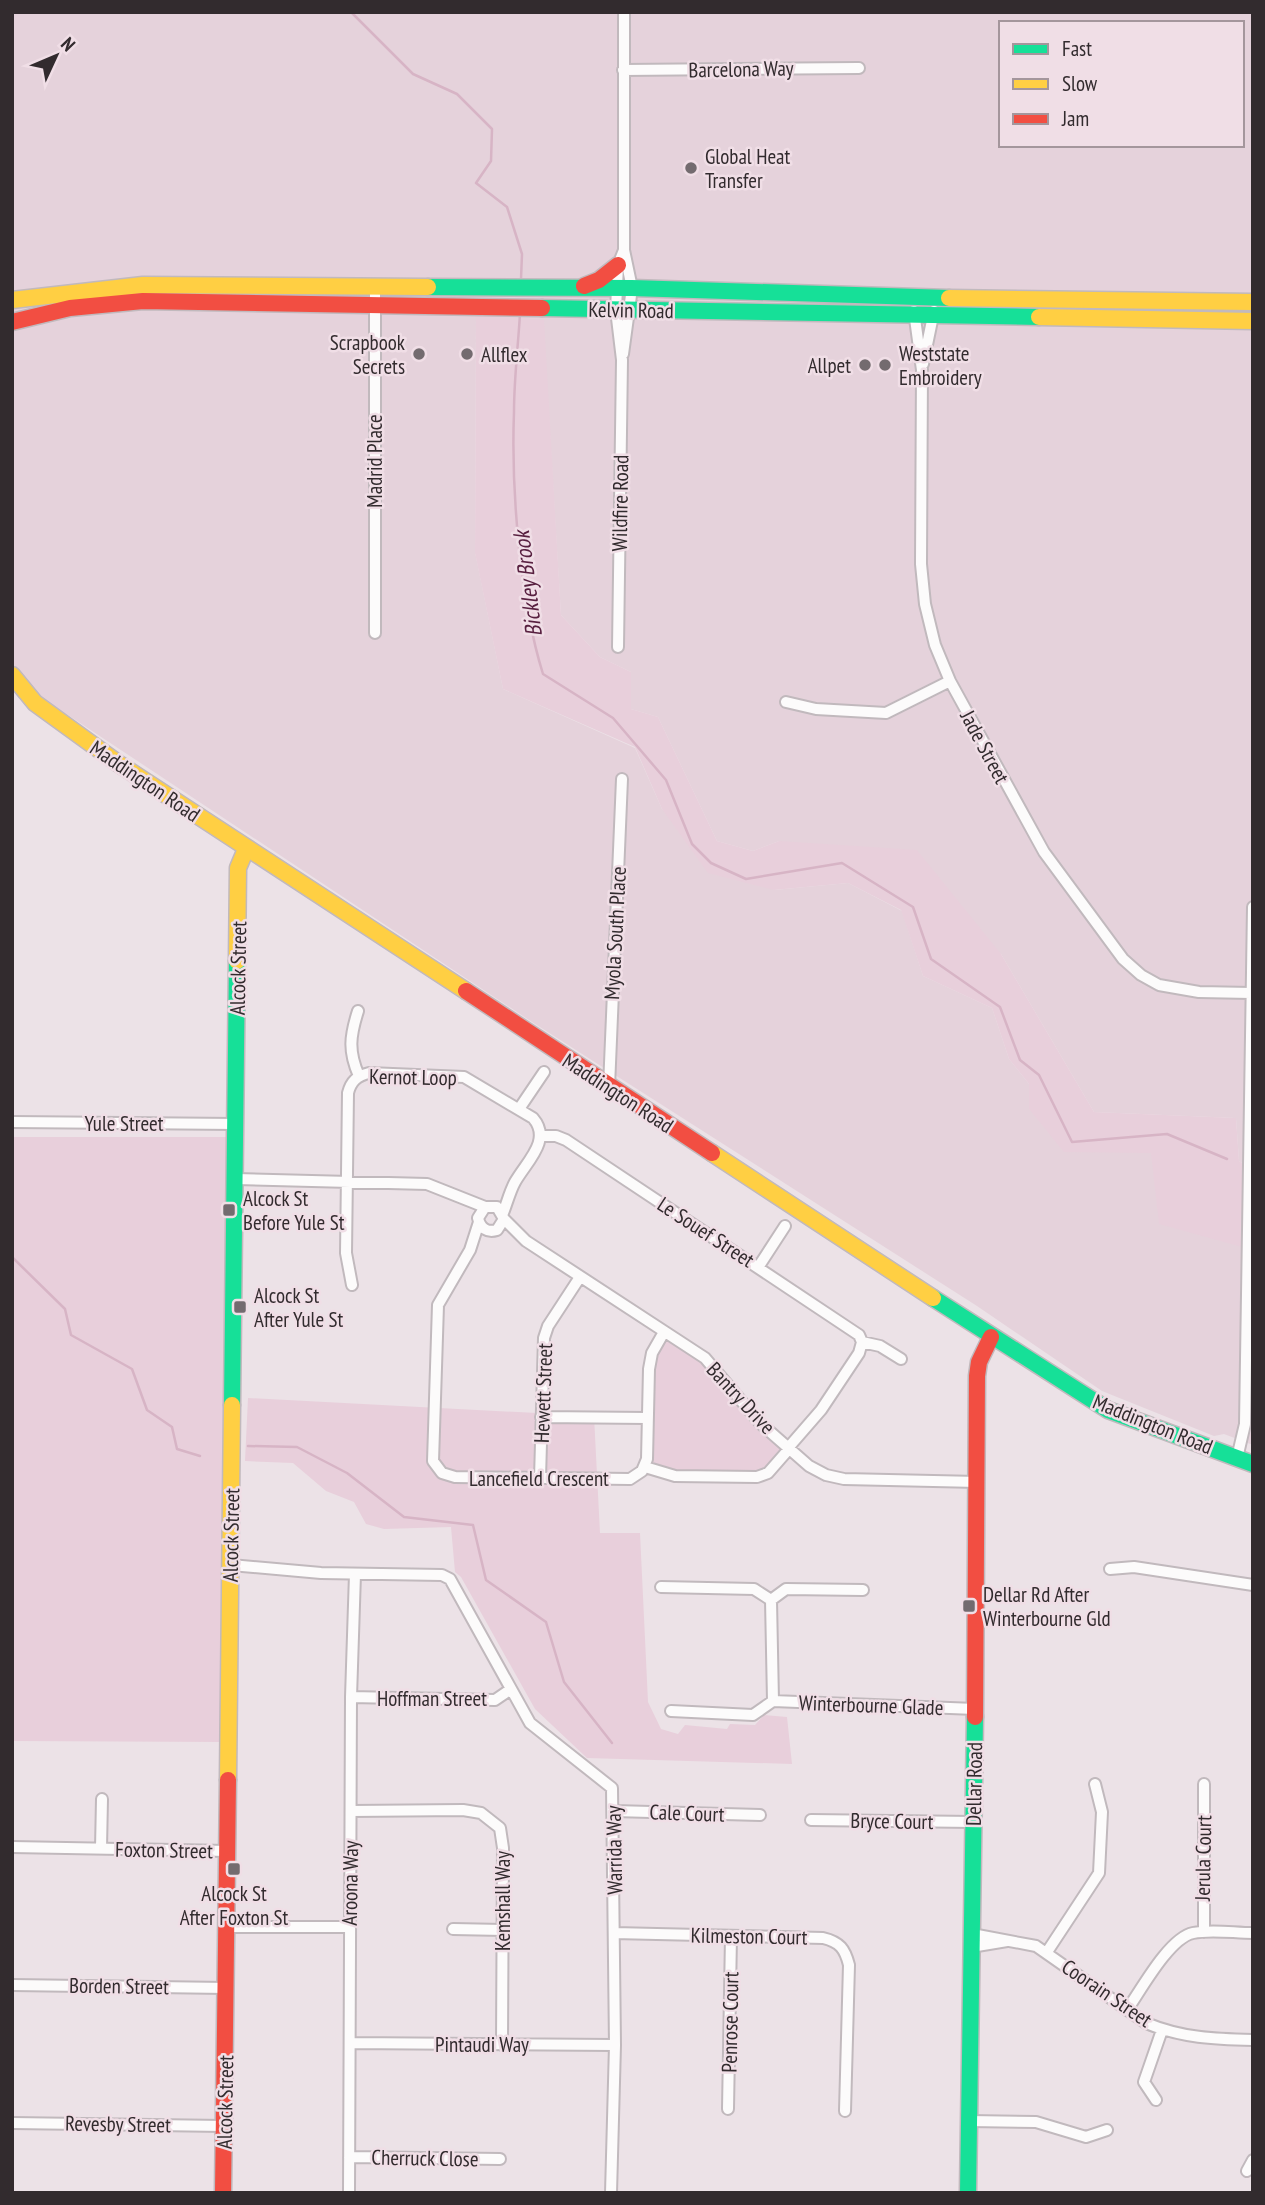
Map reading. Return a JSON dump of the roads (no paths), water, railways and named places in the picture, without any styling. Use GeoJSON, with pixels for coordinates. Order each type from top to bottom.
{"type":"FeatureCollection","features":[{"type":"Feature","properties":{"kind":"main road"},"geometry":{"type":"LineString","coordinates":[[577,288],[599,280],[621,257]]}},
{"type":"Feature","properties":{"kind":"main road","name":"Kelvin Road"},"geometry":{"type":"LineString","coordinates":[[12,300],[142,285],[373,307],[623,310],[934,306],[1025,299],[1253,302]]}},
{"type":"Feature","properties":{"kind":"main road","name":"Kelvin Road"},"geometry":{"type":"LineString","coordinates":[[12,322],[70,308],[143,301],[375,288],[624,288],[914,306]]}},
{"type":"Feature","properties":{"kind":"main road"},"geometry":{"type":"LineString","coordinates":[[1025,299],[1029,311],[1046,316]]}},
{"type":"Feature","properties":{"kind":"main road","name":"Kelvin Road"},"geometry":{"type":"LineString","coordinates":[[934,306],[1046,316],[1253,321]]}},
{"type":"Feature","properties":{"kind":"main road","name":"Maddington Road"},"geometry":{"type":"LineString","coordinates":[[12,675],[35,704],[61,725],[251,853],[997,1341],[1108,1410],[1253,1464]]}},
{"type":"Feature","properties":{"kind":"main road","name":"Alcock Street"},"geometry":{"type":"LineString","coordinates":[[223,2193],[240,878],[238,868],[251,853]]}},
{"type":"Feature","properties":{"kind":"main road","name":"Dellar Road"},"geometry":{"type":"LineString","coordinates":[[968,2193],[978,1482],[977,1376],[979,1362],[997,1341]]}},
{"type":"Feature","properties":{"kind":"street","name":"Wildfire Road"},"geometry":{"type":"LineString","coordinates":[[618,647],[624,288],[621,257],[624,12]]}},
{"type":"Feature","properties":{"kind":"street","name":"Barcelona Way"},"geometry":{"type":"LineString","coordinates":[[623,70],[859,68]]}},
{"type":"Feature","properties":{"kind":"street","name":"Wildfire Road"},"geometry":{"type":"LineString","coordinates":[[621,257],[624,288]]}},
{"type":"Feature","properties":{"kind":"street","name":"Madrid Place"},"geometry":{"type":"LineString","coordinates":[[375,288],[375,633]]}},
{"type":"Feature","properties":{"kind":"street","name":"Jade Street"},"geometry":{"type":"LineString","coordinates":[[914,306],[922,370],[921,564],[925,604],[935,645],[950,681],[1044,852],[1123,959],[1141,975],[1159,985],[1199,992],[1251,993]]}},
{"type":"Feature","properties":{"kind":"street","name":"Jade Street"},"geometry":{"type":"LineString","coordinates":[[922,370],[934,306]]}},
{"type":"Feature","properties":{"kind":"street"},"geometry":{"type":"LineString","coordinates":[[786,702],[816,709],[886,713],[950,681]]}},
{"type":"Feature","properties":{"kind":"street","name":"Myola South Place"},"geometry":{"type":"LineString","coordinates":[[609,1087],[622,779]]}},
{"type":"Feature","properties":{"kind":"street"},"geometry":{"type":"LineString","coordinates":[[1237,1458],[1245,1424],[1253,907]]}},
{"type":"Feature","properties":{"kind":"street"},"geometry":{"type":"LineString","coordinates":[[358,1011],[349,1044],[351,1059],[359,1076]]}},
{"type":"Feature","properties":{"kind":"street"},"geometry":{"type":"LineString","coordinates":[[519,1109],[544,1072]]}},
{"type":"Feature","properties":{"kind":"street","name":"Kernot Loop"},"geometry":{"type":"LineString","coordinates":[[352,1286],[346,1253],[348,1093],[350,1085],[359,1076],[369,1073],[464,1077],[536,1122],[541,1136]]}},
{"type":"Feature","properties":{"kind":"street","name":"Yule Street"},"geometry":{"type":"LineString","coordinates":[[12,1122],[236,1124]]}},
{"type":"Feature","properties":{"kind":"street"},"geometry":{"type":"LineString","coordinates":[[455,1196],[479,1220],[484,1229],[495,1230],[504,1216],[514,1183],[541,1136]]}},
{"type":"Feature","properties":{"kind":"street","name":"Le Souef Street"},"geometry":{"type":"LineString","coordinates":[[541,1136],[566,1140],[853,1328],[862,1342],[880,1346],[901,1359]]}},
{"type":"Feature","properties":{"kind":"street"},"geometry":{"type":"LineString","coordinates":[[236,1179],[427,1184],[455,1196],[497,1207],[504,1216]]}},
{"type":"Feature","properties":{"kind":"street"},"geometry":{"type":"LineString","coordinates":[[479,1220],[487,1206],[514,1183]]}},
{"type":"Feature","properties":{"kind":"street","name":"Bantry Drive"},"geometry":{"type":"LineString","coordinates":[[504,1216],[526,1241]]}},
{"type":"Feature","properties":{"kind":"street","name":"Lancefield Crescent"},"geometry":{"type":"LineString","coordinates":[[479,1220],[470,1250],[444,1291],[436,1319],[433,1461],[442,1473],[455,1477],[630,1479],[645,1467]]}},
{"type":"Feature","properties":{"kind":"street"},"geometry":{"type":"LineString","coordinates":[[759,1266],[785,1226]]}},
{"type":"Feature","properties":{"kind":"street","name":"Bantry Drive"},"geometry":{"type":"LineString","coordinates":[[495,1230],[526,1241],[712,1365],[749,1411],[809,1466],[844,1479],[978,1482]]}},
{"type":"Feature","properties":{"kind":"street","name":"Lancefield Crescent"},"geometry":{"type":"LineString","coordinates":[[470,1250],[495,1230]]}},
{"type":"Feature","properties":{"kind":"street","name":"Hewett Street"},"geometry":{"type":"LineString","coordinates":[[540,1478],[544,1338],[548,1326],[580,1277]]}},
{"type":"Feature","properties":{"kind":"street"},"geometry":{"type":"LineString","coordinates":[[664,1332],[652,1353],[645,1467],[675,1476],[757,1477],[768,1473],[821,1410],[859,1353],[862,1342]]}},
{"type":"Feature","properties":{"kind":"street"},"geometry":{"type":"LineString","coordinates":[[541,1417],[648,1418]]}},
{"type":"Feature","properties":{"kind":"street","name":"Warrida Way"},"geometry":{"type":"LineString","coordinates":[[231,1564],[355,1574],[442,1575],[450,1578],[530,1723],[612,1787],[615,2045],[611,2193]]}},
{"type":"Feature","properties":{"kind":"street"},"geometry":{"type":"LineString","coordinates":[[1110,1569],[1134,1567],[1253,1585]]}},
{"type":"Feature","properties":{"kind":"street","name":"Aroona Way"},"geometry":{"type":"LineString","coordinates":[[349,2193],[351,1697],[355,1574]]}},
{"type":"Feature","properties":{"kind":"street"},"geometry":{"type":"LineString","coordinates":[[661,1587],[754,1589],[771,1600],[786,1589],[863,1590]]}},
{"type":"Feature","properties":{"kind":"street","name":"Winterbourne Glade"},"geometry":{"type":"LineString","coordinates":[[771,1600],[773,1701],[975,1709]]}},
{"type":"Feature","properties":{"kind":"street","name":"Hoffman Street"},"geometry":{"type":"LineString","coordinates":[[351,1697],[495,1700],[511,1689]]}},
{"type":"Feature","properties":{"kind":"street"},"geometry":{"type":"LineString","coordinates":[[671,1711],[753,1714],[773,1701]]}},
{"type":"Feature","properties":{"kind":"street"},"geometry":{"type":"LineString","coordinates":[[1047,1952],[1099,1873],[1102,1812],[1095,1784]]}},
{"type":"Feature","properties":{"kind":"street","name":"Jerula Court"},"geometry":{"type":"LineString","coordinates":[[1203,1932],[1204,1784]]}},
{"type":"Feature","properties":{"kind":"street","name":"Foxton Street"},"geometry":{"type":"LineString","coordinates":[[101,1848],[102,1799]]}},
{"type":"Feature","properties":{"kind":"street","name":"Kemshall Way"},"geometry":{"type":"LineString","coordinates":[[351,1811],[463,1810],[481,1813],[500,1828],[502,2045]]}},
{"type":"Feature","properties":{"kind":"street","name":"Cale Court"},"geometry":{"type":"LineString","coordinates":[[614,1811],[760,1815]]}},
{"type":"Feature","properties":{"kind":"street","name":"Bryce Court"},"geometry":{"type":"LineString","coordinates":[[811,1820],[973,1822]]}},
{"type":"Feature","properties":{"kind":"street","name":"Foxton Street"},"geometry":{"type":"LineString","coordinates":[[12,1847],[228,1851]]}},
{"type":"Feature","properties":{"kind":"street"},"geometry":{"type":"LineString","coordinates":[[228,1927],[349,1927]]}},
{"type":"Feature","properties":{"kind":"street"},"geometry":{"type":"LineString","coordinates":[[453,1929],[503,1930]]}},
{"type":"Feature","properties":{"kind":"street"},"geometry":{"type":"LineString","coordinates":[[1127,2010],[1168,1952],[1182,1937],[1203,1932],[1253,1933]]}},
{"type":"Feature","properties":{"kind":"street","name":"Kilmeston Court"},"geometry":{"type":"LineString","coordinates":[[614,1933],[823,1938],[844,1948],[849,1965],[845,2111]]}},
{"type":"Feature","properties":{"kind":"street","name":"Penrose Court"},"geometry":{"type":"LineString","coordinates":[[728,2109],[731,1936]]}},
{"type":"Feature","properties":{"kind":"street","name":"Coorain Street"},"geometry":{"type":"LineString","coordinates":[[971,1941],[1021,1942],[1047,1952],[1127,2010],[1162,2030],[1203,2039],[1253,2040]]}},
{"type":"Feature","properties":{"kind":"street","name":"Borden Street"},"geometry":{"type":"LineString","coordinates":[[12,1985],[226,1987]]}},
{"type":"Feature","properties":{"kind":"street"},"geometry":{"type":"LineString","coordinates":[[1156,2100],[1144,2082],[1162,2030]]}},
{"type":"Feature","properties":{"kind":"street","name":"Pintaudi Way"},"geometry":{"type":"LineString","coordinates":[[350,2043],[615,2045]]}},
{"type":"Feature","properties":{"kind":"street"},"geometry":{"type":"LineString","coordinates":[[969,2121],[1036,2122],[1086,2137],[1107,2130]]}},
{"type":"Feature","properties":{"kind":"street","name":"Revesby Street"},"geometry":{"type":"LineString","coordinates":[[12,2123],[224,2126]]}},
{"type":"Feature","properties":{"kind":"street","name":"Cherruck Close"},"geometry":{"type":"LineString","coordinates":[[349,2157],[500,2159]]}},
{"type":"Feature","properties":{"kind":"street"},"geometry":{"type":"LineString","coordinates":[[1247,2171],[1253,2160]]}},
{"type":"Feature","properties":{"kind":"waterway","name":"Bickley Brook"},"geometry":{"type":"LineString","coordinates":[[351,12],[413,74],[457,94],[492,129],[491,161],[476,183],[507,207],[522,254],[521,279]]}},
{"type":"Feature","properties":{"kind":"waterway","name":"Bickley Brook"},"geometry":{"type":"LineString","coordinates":[[520,314],[513,443],[516,510],[528,613],[543,674],[613,718],[666,780],[692,844],[711,863],[746,879],[842,863],[913,907],[931,959],[1000,1007],[1020,1060],[1039,1075],[1072,1142],[1167,1134],[1227,1159]]}},
{"type":"Feature","properties":{"kind":"waterway"},"geometry":{"type":"LineString","coordinates":[[12,1257],[65,1309],[71,1335],[132,1369],[147,1410],[172,1427],[177,1449],[200,1456]]}},
{"type":"Feature","properties":{"kind":"waterway"},"geometry":{"type":"LineString","coordinates":[[248,1446],[297,1447],[347,1473],[404,1517],[473,1525],[486,1580],[546,1622],[564,1682],[612,1743]]}},
{"type":"Feature","properties":{"kind":"place","name":"Global Heat Transfer"},"geometry":{"type":"Point","coordinates":[691,168]}},
{"type":"Feature","properties":{"kind":"place","name":"Scrapbook Secrets"},"geometry":{"type":"Point","coordinates":[419,354]}},
{"type":"Feature","properties":{"kind":"place","name":"Allflex"},"geometry":{"type":"Point","coordinates":[467,354]}},
{"type":"Feature","properties":{"kind":"place","name":"Allpet"},"geometry":{"type":"Point","coordinates":[865,365]}},
{"type":"Feature","properties":{"kind":"place","name":"Weststate Embroidery"},"geometry":{"type":"Point","coordinates":[885,365]}},
{"type":"Feature","properties":{"kind":"place","name":"Alcock St Before Yule St"},"geometry":{"type":"Point","coordinates":[229,1210]}},
{"type":"Feature","properties":{"kind":"place","name":"Alcock St After Yule St"},"geometry":{"type":"Point","coordinates":[240,1307]}},
{"type":"Feature","properties":{"kind":"place","name":"Dellar Rd After Winterbourne Gld"},"geometry":{"type":"Point","coordinates":[969,1606]}},
{"type":"Feature","properties":{"kind":"place","name":"Alcock St After Foxton St"},"geometry":{"type":"Point","coordinates":[234,1869]}}]}
